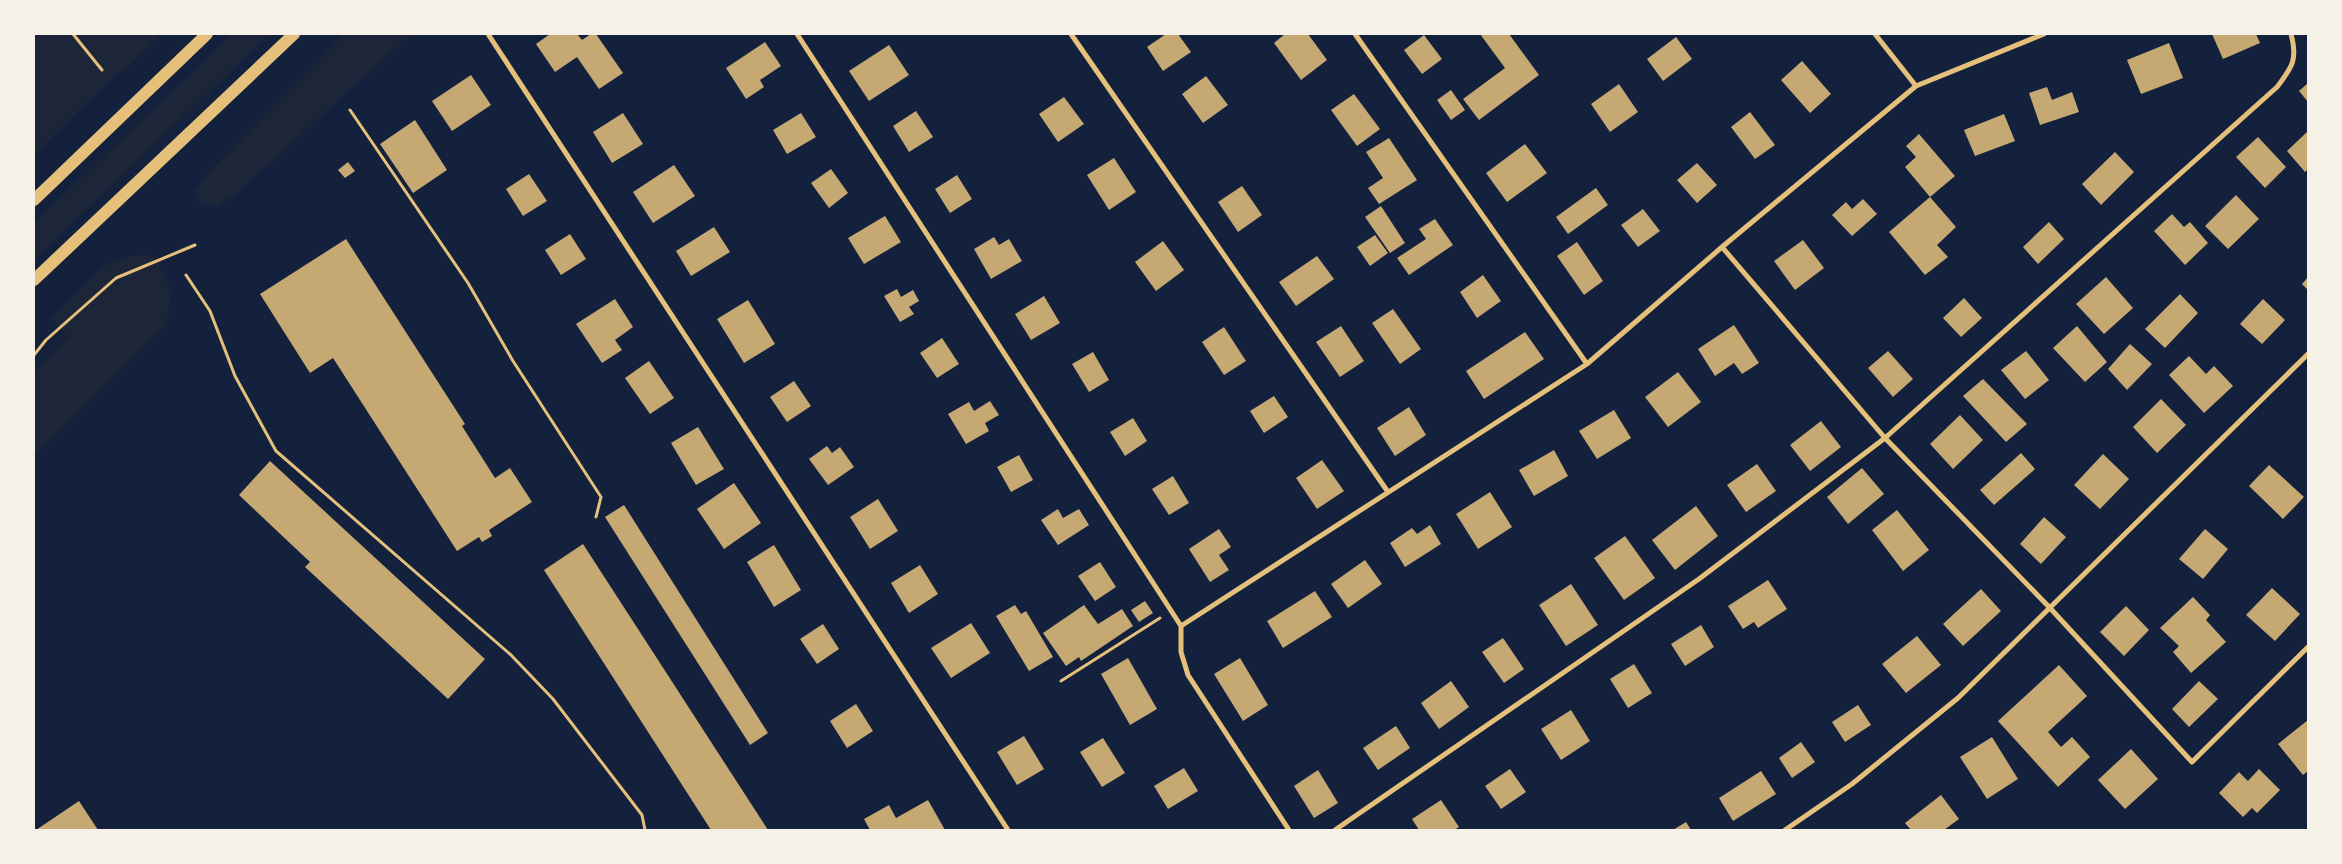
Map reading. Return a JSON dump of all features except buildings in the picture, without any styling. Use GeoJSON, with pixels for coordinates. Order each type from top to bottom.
{"type":"FeatureCollection","features":[{"type":"Feature","properties":{"kind":"main road"},"geometry":{"type":"LineString","coordinates":[[34,200],[207,34]]}},
{"type":"Feature","properties":{"kind":"main road"},"geometry":{"type":"LineString","coordinates":[[34,280],[294,34]]}},
{"type":"Feature","properties":{"kind":"street"},"geometry":{"type":"LineString","coordinates":[[488,34],[1008,830]]}},
{"type":"Feature","properties":{"kind":"street"},"geometry":{"type":"LineString","coordinates":[[797,34],[1171,611],[1180,626],[1182,652],[1188,675],[1289,830]]}},
{"type":"Feature","properties":{"kind":"street"},"geometry":{"type":"LineString","coordinates":[[1071,34],[1388,492]]}},
{"type":"Feature","properties":{"kind":"street"},"geometry":{"type":"LineString","coordinates":[[1355,34],[1588,364]]}},
{"type":"Feature","properties":{"kind":"street"},"geometry":{"type":"LineString","coordinates":[[1874,34],[1916,86]]}},
{"type":"Feature","properties":{"kind":"street"},"geometry":{"type":"LineString","coordinates":[[1180,626],[1588,364],[1722,247],[1916,86],[2044,34]]}},
{"type":"Feature","properties":{"kind":"street"},"geometry":{"type":"LineString","coordinates":[[1335,830],[1699,579],[1885,438],[2277,87],[2292,67],[2294,49],[2291,34]]}},
{"type":"Feature","properties":{"kind":"street"},"geometry":{"type":"LineString","coordinates":[[1722,247],[1885,438],[2050,608],[2192,762],[2308,647]]}},
{"type":"Feature","properties":{"kind":"street"},"geometry":{"type":"LineString","coordinates":[[1785,830],[1852,784],[1958,698],[2308,354]]}},
{"type":"Feature","properties":{"kind":"path"},"geometry":{"type":"LineString","coordinates":[[73,34],[102,70]]}},
{"type":"Feature","properties":{"kind":"path"},"geometry":{"type":"LineString","coordinates":[[350,110],[468,283],[513,361],[602,497],[596,517]]}},
{"type":"Feature","properties":{"kind":"path"},"geometry":{"type":"LineString","coordinates":[[34,355],[46,340],[116,278],[195,245]]}},
{"type":"Feature","properties":{"kind":"path"},"geometry":{"type":"LineString","coordinates":[[186,275],[210,311],[235,376],[276,452],[511,655],[553,699],[642,815],[645,830]]}},
{"type":"Feature","properties":{"kind":"path"},"geometry":{"type":"LineString","coordinates":[[1061,681],[1171,611]]}},
{"type":"Feature","properties":{"kind":"shaded area"},"geometry":{"type":"Polygon","coordinates":[[[34,34],[162,34],[129,66],[111,79],[34,155],[34,34]]]}},
{"type":"Feature","properties":{"kind":"shaded area"},"geometry":{"type":"Polygon","coordinates":[[[232,34],[269,34],[34,260],[34,223],[232,34]]]}},
{"type":"Feature","properties":{"kind":"shaded area"},"geometry":{"type":"Polygon","coordinates":[[[345,34],[411,34],[237,193],[216,207],[200,203],[194,191],[211,170],[345,34]]]}},
{"type":"Feature","properties":{"kind":"shaded area"},"geometry":{"type":"Polygon","coordinates":[[[145,255],[156,258],[172,292],[166,325],[34,456],[34,373],[68,337],[51,319],[102,267],[123,257],[145,255]]]}}]}
